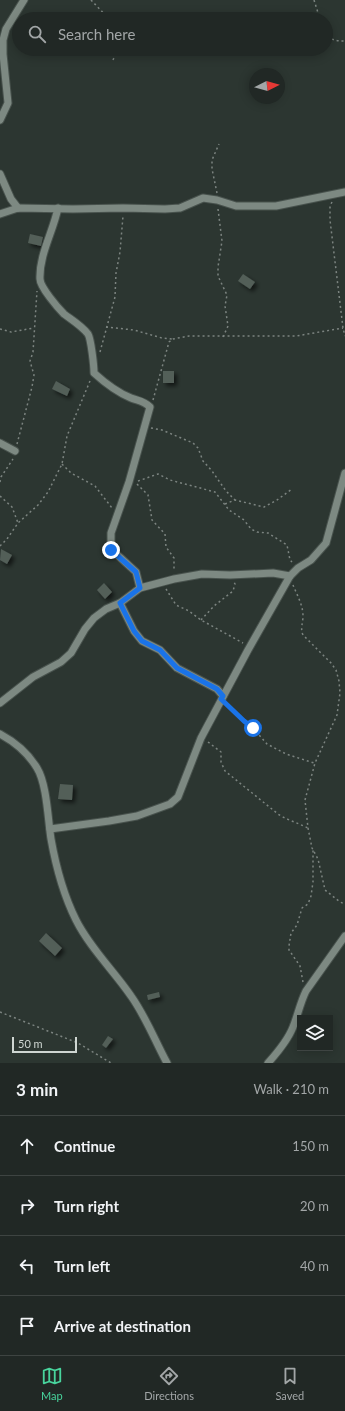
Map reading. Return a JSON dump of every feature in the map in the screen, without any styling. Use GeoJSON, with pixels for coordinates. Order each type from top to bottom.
{"type":"FeatureCollection","features":[{"type":"Feature","properties":{"kind":"street"},"geometry":{"type":"LineString","coordinates":[[17,12],[24,0]]}},
{"type":"Feature","properties":{"kind":"street"},"geometry":{"type":"LineString","coordinates":[[0,120],[8,103],[2,40],[12,19]]}},
{"type":"Feature","properties":{"kind":"street"},"geometry":{"type":"LineString","coordinates":[[0,174],[18,208]]}},
{"type":"Feature","properties":{"kind":"street"},"geometry":{"type":"LineString","coordinates":[[0,214],[18,208],[58,208],[73,210],[180,208],[203,198],[217,200],[236,206],[276,206],[342,192]]}},
{"type":"Feature","properties":{"kind":"street"},"geometry":{"type":"LineString","coordinates":[[58,208],[55,223],[44,253],[39,281],[42,287],[63,312],[88,335],[94,373],[109,387],[131,398],[145,402],[150,408],[111,533],[111,550],[136,572],[140,588]]}},
{"type":"Feature","properties":{"kind":"street"},"geometry":{"type":"LineString","coordinates":[[0,442],[15,452]]}},
{"type":"Feature","properties":{"kind":"street"},"geometry":{"type":"LineString","coordinates":[[50,829],[137,816],[170,804],[178,797],[201,738],[290,576],[298,568],[311,560],[326,543],[345,473]]}},
{"type":"Feature","properties":{"kind":"street"},"geometry":{"type":"LineString","coordinates":[[0,703],[33,677],[61,662],[71,653],[85,629],[94,618],[106,609],[120,603],[140,588],[174,579],[202,574],[230,575],[273,573],[290,576]]}},
{"type":"Feature","properties":{"kind":"street"},"geometry":{"type":"LineString","coordinates":[[120,603],[134,631],[142,641],[160,650],[177,668],[217,689],[222,698]]}},
{"type":"Feature","properties":{"kind":"street"},"geometry":{"type":"LineString","coordinates":[[0,734],[10,739],[22,749],[38,769],[45,799],[56,865],[76,921],[142,1013],[167,1063]]}},
{"type":"Feature","properties":{"kind":"street"},"geometry":{"type":"LineString","coordinates":[[268,1063],[279,1050],[293,1028],[301,1000],[306,991],[345,936]]}},
{"type":"Feature","properties":{"kind":"path"},"geometry":{"type":"LineString","coordinates":[[91,0],[102,12]]}},
{"type":"Feature","properties":{"kind":"path"},"geometry":{"type":"LineString","coordinates":[[314,0],[318,12]]}},
{"type":"Feature","properties":{"kind":"path"},"geometry":{"type":"LineString","coordinates":[[333,40],[345,41]]}},
{"type":"Feature","properties":{"kind":"path"},"geometry":{"type":"LineString","coordinates":[[113,60],[115,56]]}},
{"type":"Feature","properties":{"kind":"path"},"geometry":{"type":"LineString","coordinates":[[219,144],[212,160],[212,169],[217,193],[218,216],[222,241],[218,276],[227,295],[225,306],[228,326],[223,337]]}},
{"type":"Feature","properties":{"kind":"path"},"geometry":{"type":"LineString","coordinates":[[342,192],[334,199],[330,206],[330,220],[345,336]]}},
{"type":"Feature","properties":{"kind":"path"},"geometry":{"type":"LineString","coordinates":[[100,354],[106,327],[116,297],[116,273],[120,252],[123,208]]}},
{"type":"Feature","properties":{"kind":"path"},"geometry":{"type":"LineString","coordinates":[[0,482],[1,477],[12,461],[32,387],[34,375],[30,361],[33,352],[36,294],[39,281]]}},
{"type":"Feature","properties":{"kind":"path"},"geometry":{"type":"LineString","coordinates":[[106,327],[134,330],[162,338],[173,339],[189,336],[296,336],[343,328]]}},
{"type":"Feature","properties":{"kind":"path"},"geometry":{"type":"LineString","coordinates":[[0,329],[11,332],[34,328]]}},
{"type":"Feature","properties":{"kind":"path"},"geometry":{"type":"LineString","coordinates":[[150,408],[169,342],[173,339]]}},
{"type":"Feature","properties":{"kind":"path"},"geometry":{"type":"LineString","coordinates":[[0,546],[18,523],[38,505],[48,492],[62,464],[67,436],[94,373]]}},
{"type":"Feature","properties":{"kind":"path"},"geometry":{"type":"LineString","coordinates":[[145,427],[162,430],[193,443],[198,448],[203,462],[212,470],[226,491],[235,500],[264,507],[292,489]]}},
{"type":"Feature","properties":{"kind":"path"},"geometry":{"type":"LineString","coordinates":[[62,464],[71,473],[95,486],[117,516]]}},
{"type":"Feature","properties":{"kind":"path"},"geometry":{"type":"LineString","coordinates":[[174,579],[174,558],[166,547],[165,534],[152,520],[148,495],[135,482],[158,474],[170,480],[215,492],[229,510],[244,520],[251,529],[257,532],[268,533],[287,545],[290,560],[298,568]]}},
{"type":"Feature","properties":{"kind":"path"},"geometry":{"type":"LineString","coordinates":[[0,496],[12,507],[18,523]]}},
{"type":"Feature","properties":{"kind":"path"},"geometry":{"type":"LineString","coordinates":[[225,504],[235,500]]}},
{"type":"Feature","properties":{"kind":"path"},"geometry":{"type":"LineString","coordinates":[[201,620],[214,606],[233,591],[235,584],[230,575]]}},
{"type":"Feature","properties":{"kind":"path"},"geometry":{"type":"LineString","coordinates":[[290,576],[301,604],[303,616],[303,635],[331,662],[336,670],[340,693],[337,715],[315,764],[305,800],[312,848],[313,882],[308,904],[302,908],[297,925],[291,933],[289,950],[300,966],[306,991]]}},
{"type":"Feature","properties":{"kind":"path"},"geometry":{"type":"LineString","coordinates":[[162,582],[176,605],[245,644],[248,650]]}},
{"type":"Feature","properties":{"kind":"path"},"geometry":{"type":"LineString","coordinates":[[222,698],[267,744],[286,754],[315,764]]}},
{"type":"Feature","properties":{"kind":"path"},"geometry":{"type":"LineString","coordinates":[[201,738],[221,752],[221,762],[225,771],[278,814],[308,828]]}},
{"type":"Feature","properties":{"kind":"path"},"geometry":{"type":"LineString","coordinates":[[312,848],[318,859],[325,890],[340,902],[345,904]]}},
{"type":"Feature","properties":{"kind":"path"},"geometry":{"type":"LineString","coordinates":[[0,1012],[78,1043],[111,1063]]}},
{"type":"Feature","properties":{"kind":"building"},"geometry":{"type":"Polygon","coordinates":[[[30,234],[43,237],[41,246],[28,243],[30,234]]]}},
{"type":"Feature","properties":{"kind":"building"},"geometry":{"type":"Polygon","coordinates":[[[243,274],[255,282],[250,289],[238,281],[243,274]]]}},
{"type":"Feature","properties":{"kind":"building"},"geometry":{"type":"Polygon","coordinates":[[[163,371],[174,371],[174,383],[163,383],[163,371]]]}},
{"type":"Feature","properties":{"kind":"building"},"geometry":{"type":"Polygon","coordinates":[[[56,381],[70,389],[67,396],[52,389],[56,381]]]}},
{"type":"Feature","properties":{"kind":"building"},"geometry":{"type":"Polygon","coordinates":[[[1,549],[12,555],[7,564],[0,560],[1,549]]]}},
{"type":"Feature","properties":{"kind":"building"},"geometry":{"type":"Polygon","coordinates":[[[104,583],[112,592],[105,599],[97,590],[104,583]]]}},
{"type":"Feature","properties":{"kind":"building"},"geometry":{"type":"Polygon","coordinates":[[[60,784],[73,785],[72,800],[58,799],[60,784]]]}},
{"type":"Feature","properties":{"kind":"building"},"geometry":{"type":"Polygon","coordinates":[[[46,933],[62,948],[55,956],[39,941],[46,933]]]}},
{"type":"Feature","properties":{"kind":"building"},"geometry":{"type":"Polygon","coordinates":[[[159,992],[160,997],[148,1000],[147,995],[159,992]]]}},
{"type":"Feature","properties":{"kind":"building"},"geometry":{"type":"Polygon","coordinates":[[[108,1036],[113,1039],[106,1048],[102,1045],[108,1036]]]}},
{"type":"Feature","properties":{"kind":"route"},"geometry":{"type":"LineString","coordinates":[[111,550],[136,572],[140,588],[120,603],[134,631],[142,641],[160,650],[177,668],[217,689],[223,696],[221,699],[253,728]]}}]}
